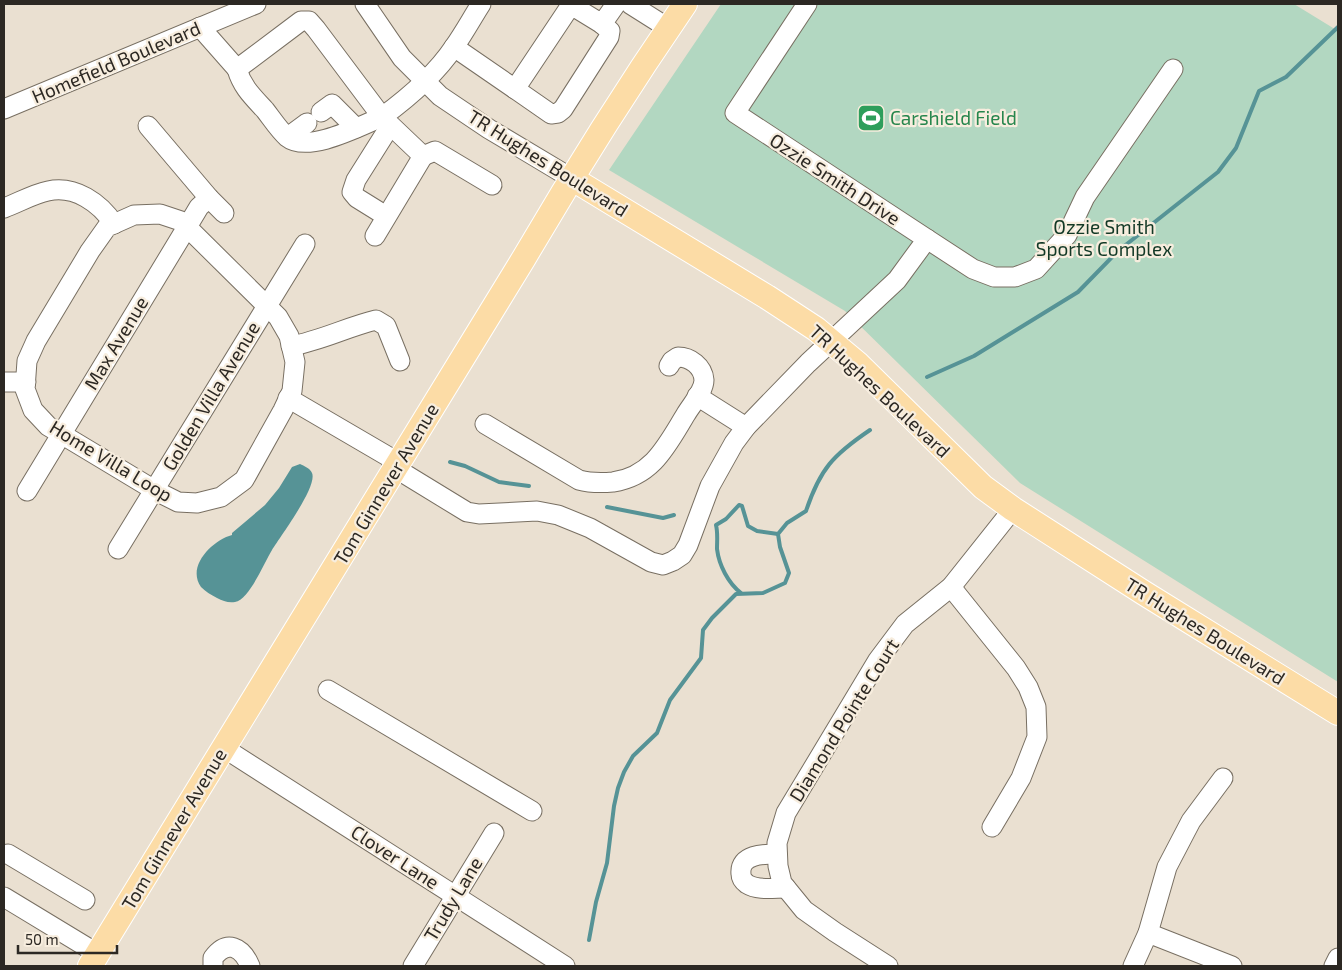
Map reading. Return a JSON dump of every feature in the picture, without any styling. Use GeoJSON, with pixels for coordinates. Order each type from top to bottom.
{"type":"FeatureCollection","features":[{"type":"Feature","properties":{"kind":"main road","name":"Tom Ginnever Avenue"},"geometry":{"type":"LineString","coordinates":[[94,960],[571,178],[624,93],[685,4]]}},
{"type":"Feature","properties":{"kind":"main road","name":"TR Hughes Boulevard"},"geometry":{"type":"LineString","coordinates":[[571,178],[767,297],[816,329],[858,364],[956,462],[1013,509],[1144,593],[1338,713]]}},
{"type":"Feature","properties":{"kind":"street","name":"Homefield Boulevard"},"geometry":{"type":"LineString","coordinates":[[4,109],[256,4]]}},
{"type":"Feature","properties":{"kind":"street","name":"TR Hughes Boulevard"},"geometry":{"type":"LineString","coordinates":[[365,4],[402,58],[440,96],[571,178]]}},
{"type":"Feature","properties":{"kind":"street"},"geometry":{"type":"LineString","coordinates":[[386,216],[357,198],[352,192],[356,180],[386,122],[454,47],[481,4]]}},
{"type":"Feature","properties":{"kind":"street"},"geometry":{"type":"LineString","coordinates":[[454,47],[551,114],[558,114],[609,37],[610,30],[571,4],[515,89]]}},
{"type":"Feature","properties":{"kind":"street"},"geometry":{"type":"LineString","coordinates":[[602,24],[616,4]]}},
{"type":"Feature","properties":{"kind":"street"},"geometry":{"type":"LineString","coordinates":[[630,4],[668,28]]}},
{"type":"Feature","properties":{"kind":"street","name":"Ozzie Smith Drive"},"geometry":{"type":"LineString","coordinates":[[807,4],[735,114],[927,239]]}},
{"type":"Feature","properties":{"kind":"street"},"geometry":{"type":"LineString","coordinates":[[237,69],[301,21],[308,21],[386,122],[423,156]]}},
{"type":"Feature","properties":{"kind":"street"},"geometry":{"type":"LineString","coordinates":[[200,27],[237,69],[241,83],[288,137],[299,143],[312,142],[356,128],[386,122]]}},
{"type":"Feature","properties":{"kind":"street"},"geometry":{"type":"LineString","coordinates":[[286,404],[382,468],[395,468],[467,512],[479,514],[537,511],[558,515],[590,528],[651,562],[663,565],[682,555],[688,545],[710,486],[734,443],[746,427],[808,363],[897,280],[927,239],[973,269],[994,277],[1015,276],[1036,269],[1067,235],[1085,196],[1173,69]]}},
{"type":"Feature","properties":{"kind":"street"},"geometry":{"type":"LineString","coordinates":[[288,137],[332,104],[356,128]]}},
{"type":"Feature","properties":{"kind":"street"},"geometry":{"type":"LineString","coordinates":[[148,126],[224,213]]}},
{"type":"Feature","properties":{"kind":"street"},"geometry":{"type":"LineString","coordinates":[[375,236],[423,156],[435,151],[492,185]]}},
{"type":"Feature","properties":{"kind":"street"},"geometry":{"type":"LineString","coordinates":[[5,204],[47,191],[62,189],[78,193],[91,200],[106,212],[114,224]]}},
{"type":"Feature","properties":{"kind":"street","name":"Max Avenue"},"geometry":{"type":"LineString","coordinates":[[27,490],[186,227],[199,208],[209,198]]}},
{"type":"Feature","properties":{"kind":"street","name":"Home Villa Loop"},"geometry":{"type":"LineString","coordinates":[[160,214],[181,221],[278,316],[289,336],[294,362],[292,390],[244,480],[222,497],[197,503],[178,502],[154,490],[48,426],[33,410],[25,388],[27,362],[36,341],[90,251],[107,227],[114,224],[134,215],[160,214]]}},
{"type":"Feature","properties":{"kind":"street","name":"Golden Villa Avenue"},"geometry":{"type":"LineString","coordinates":[[118,549],[305,244]]}},
{"type":"Feature","properties":{"kind":"street"},"geometry":{"type":"LineString","coordinates":[[291,346],[308,344],[362,323],[376,320],[386,326],[400,361]]}},
{"type":"Feature","properties":{"kind":"street"},"geometry":{"type":"LineString","coordinates":[[485,424],[578,480],[588,483],[605,483],[624,480],[636,476],[648,468],[658,457],[703,386],[704,378],[697,364],[684,357],[678,357],[669,366]]}},
{"type":"Feature","properties":{"kind":"street"},"geometry":{"type":"LineString","coordinates":[[4,382],[26,382]]}},
{"type":"Feature","properties":{"kind":"street"},"geometry":{"type":"LineString","coordinates":[[697,396],[746,427]]}},
{"type":"Feature","properties":{"kind":"street","name":"Diamond Pointe Court"},"geometry":{"type":"LineString","coordinates":[[888,966],[804,910],[782,883],[777,843],[786,813],[878,660],[905,624],[951,587],[1013,509]]}},
{"type":"Feature","properties":{"kind":"street"},"geometry":{"type":"LineString","coordinates":[[951,587],[1016,668],[1028,687],[1036,707],[1037,737],[1021,778],[992,827]]}},
{"type":"Feature","properties":{"kind":"street"},"geometry":{"type":"LineString","coordinates":[[328,690],[532,811]]}},
{"type":"Feature","properties":{"kind":"street","name":"Clover Lane"},"geometry":{"type":"LineString","coordinates":[[224,748],[565,966]]}},
{"type":"Feature","properties":{"kind":"street"},"geometry":{"type":"LineString","coordinates":[[1133,966],[1148,933],[1167,867],[1191,821],[1223,778]]}},
{"type":"Feature","properties":{"kind":"street","name":"Trudy Lane"},"geometry":{"type":"LineString","coordinates":[[413,966],[494,832]]}},
{"type":"Feature","properties":{"kind":"street"},"geometry":{"type":"LineString","coordinates":[[778,854],[752,856],[745,861],[740,871],[742,879],[748,884],[763,888],[786,888]]}},
{"type":"Feature","properties":{"kind":"street"},"geometry":{"type":"LineString","coordinates":[[5,857],[85,900]]}},
{"type":"Feature","properties":{"kind":"street"},"geometry":{"type":"LineString","coordinates":[[4,897],[94,960]]}},
{"type":"Feature","properties":{"kind":"street"},"geometry":{"type":"LineString","coordinates":[[1148,933],[1232,966]]}},
{"type":"Feature","properties":{"kind":"street"},"geometry":{"type":"LineString","coordinates":[[213,966],[213,958],[218,950],[227,947],[238,949],[246,957],[250,966]]}},
{"type":"Feature","properties":{"kind":"street"},"geometry":{"type":"LineString","coordinates":[[1334,966],[1338,958]]}},
{"type":"Feature","properties":{"kind":"green space","name":"Ozzie Smith Sports Complex"},"geometry":{"type":"Polygon","coordinates":[[[721,4],[1294,4],[1338,31],[1338,682],[1020,483],[845,311],[609,170],[721,4]]]}},
{"type":"Feature","properties":{"kind":"water"},"geometry":{"type":"Polygon","coordinates":[[[300,464],[308,468],[312,473],[309,489],[251,588],[246,595],[235,602],[228,602],[213,596],[201,587],[197,579],[199,563],[204,555],[217,542],[232,535],[265,505],[279,488],[292,467],[300,464]]]}},
{"type":"Feature","properties":{"kind":"waterway"},"geometry":{"type":"LineString","coordinates":[[927,377],[974,356],[1078,292],[1118,251],[1218,172],[1236,148],[1259,91],[1286,77],[1338,27]]}},
{"type":"Feature","properties":{"kind":"waterway"},"geometry":{"type":"LineString","coordinates":[[589,940],[596,902],[607,863],[614,806],[624,772],[633,756],[657,733],[670,700],[701,658],[703,630],[712,618],[736,594],[763,593],[785,583],[789,573],[780,547],[778,534],[787,523],[806,511],[811,496],[829,464],[846,447],[870,430]]}},
{"type":"Feature","properties":{"kind":"waterway"},"geometry":{"type":"LineString","coordinates":[[450,462],[465,466],[499,482],[529,486]]}},
{"type":"Feature","properties":{"kind":"waterway"},"geometry":{"type":"LineString","coordinates":[[741,593],[728,579],[720,561],[717,549],[716,525],[726,519],[739,505],[742,506],[748,526],[757,531],[778,534]]}},
{"type":"Feature","properties":{"kind":"waterway"},"geometry":{"type":"LineString","coordinates":[[607,507],[663,518],[674,515]]}},
{"type":"Feature","properties":{"kind":"place","name":"Carshield Field"},"geometry":{"type":"Point","coordinates":[871,118]}}]}
